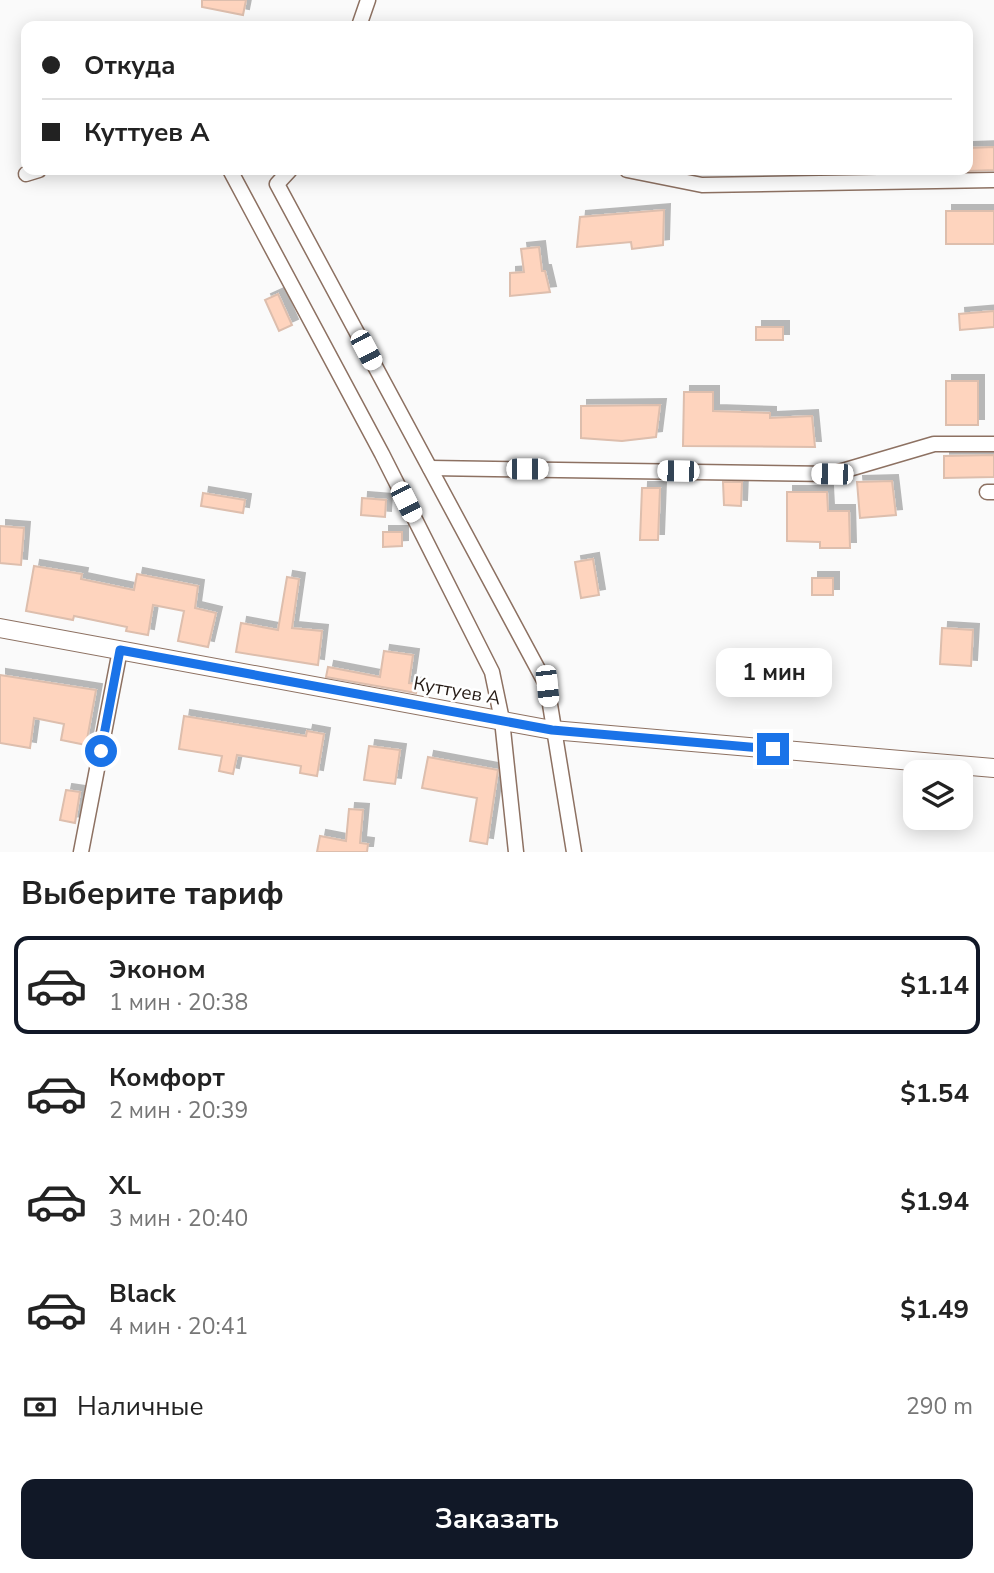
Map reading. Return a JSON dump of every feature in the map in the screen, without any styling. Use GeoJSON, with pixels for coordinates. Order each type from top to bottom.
{"type":"FeatureCollection","features":[{"type":"Feature","properties":{"kind":"street"},"geometry":{"type":"LineString","coordinates":[[361,21],[368,0]]}},
{"type":"Feature","properties":{"kind":"street"},"geometry":{"type":"LineString","coordinates":[[233,175],[382,454],[492,672],[502,720],[516,852]]}},
{"type":"Feature","properties":{"kind":"street"},"geometry":{"type":"LineString","coordinates":[[285,175],[277,184],[547,686],[552,730],[574,852]]}},
{"type":"Feature","properties":{"kind":"street"},"geometry":{"type":"LineString","coordinates":[[652,175],[702,185],[994,180]]}},
{"type":"Feature","properties":{"kind":"street"},"geometry":{"type":"LineString","coordinates":[[430,468],[832,474],[934,444],[994,444]]}},
{"type":"Feature","properties":{"kind":"street","name":"Куттуев А"},"geometry":{"type":"LineString","coordinates":[[0,628],[552,730],[994,768]]}},
{"type":"Feature","properties":{"kind":"street"},"geometry":{"type":"LineString","coordinates":[[81,852],[120,650]]}},
{"type":"Feature","properties":{"kind":"building"},"geometry":{"type":"Polygon","coordinates":[[[202,0],[246,0],[243,15],[202,7],[202,0]]]}},
{"type":"Feature","properties":{"kind":"building"},"geometry":{"type":"Polygon","coordinates":[[[994,147],[994,170],[973,171],[973,148],[994,147]]]}},
{"type":"Feature","properties":{"kind":"building"},"geometry":{"type":"Polygon","coordinates":[[[664,210],[663,245],[632,249],[631,242],[577,247],[580,217],[664,210]]]}},
{"type":"Feature","properties":{"kind":"building"},"geometry":{"type":"Polygon","coordinates":[[[946,211],[994,211],[994,244],[946,244],[946,211]]]}},
{"type":"Feature","properties":{"kind":"building"},"geometry":{"type":"Polygon","coordinates":[[[539,247],[542,271],[545,271],[550,292],[510,296],[510,273],[524,272],[521,249],[539,247]]]}},
{"type":"Feature","properties":{"kind":"building"},"geometry":{"type":"Polygon","coordinates":[[[278,294],[292,325],[279,331],[265,300],[278,294]]]}},
{"type":"Feature","properties":{"kind":"building"},"geometry":{"type":"Polygon","coordinates":[[[994,311],[994,327],[960,330],[959,314],[994,311]]]}},
{"type":"Feature","properties":{"kind":"building"},"geometry":{"type":"Polygon","coordinates":[[[756,327],[783,327],[783,340],[756,340],[756,327]]]}},
{"type":"Feature","properties":{"kind":"building"},"geometry":{"type":"Polygon","coordinates":[[[946,381],[978,381],[978,425],[946,425],[946,381]]]}},
{"type":"Feature","properties":{"kind":"building"},"geometry":{"type":"Polygon","coordinates":[[[684,392],[713,392],[713,411],[770,413],[770,418],[812,416],[815,447],[683,446],[684,392]]]}},
{"type":"Feature","properties":{"kind":"building"},"geometry":{"type":"Polygon","coordinates":[[[660,405],[656,437],[622,441],[581,438],[581,406],[660,405]]]}},
{"type":"Feature","properties":{"kind":"building"},"geometry":{"type":"Polygon","coordinates":[[[994,455],[994,477],[944,478],[944,456],[994,455]]]}},
{"type":"Feature","properties":{"kind":"building"},"geometry":{"type":"Polygon","coordinates":[[[892,481],[896,515],[860,518],[857,482],[892,481]]]}},
{"type":"Feature","properties":{"kind":"building"},"geometry":{"type":"Polygon","coordinates":[[[723,482],[742,482],[741,506],[724,505],[723,482]]]}},
{"type":"Feature","properties":{"kind":"building"},"geometry":{"type":"Polygon","coordinates":[[[642,488],[660,488],[658,540],[640,540],[642,488]]]}},
{"type":"Feature","properties":{"kind":"building"},"geometry":{"type":"Polygon","coordinates":[[[787,492],[827,492],[828,511],[849,511],[850,548],[820,548],[820,542],[787,541],[787,492]]]}},
{"type":"Feature","properties":{"kind":"building"},"geometry":{"type":"Polygon","coordinates":[[[203,493],[245,500],[243,513],[201,506],[203,493]]]}},
{"type":"Feature","properties":{"kind":"building"},"geometry":{"type":"Polygon","coordinates":[[[362,498],[386,500],[385,517],[361,515],[362,498]]]}},
{"type":"Feature","properties":{"kind":"building"},"geometry":{"type":"Polygon","coordinates":[[[0,526],[24,528],[21,565],[0,563],[0,526]]]}},
{"type":"Feature","properties":{"kind":"building"},"geometry":{"type":"Polygon","coordinates":[[[383,532],[402,532],[402,546],[383,547],[383,532]]]}},
{"type":"Feature","properties":{"kind":"building"},"geometry":{"type":"Polygon","coordinates":[[[593,559],[599,595],[581,598],[575,562],[593,559]]]}},
{"type":"Feature","properties":{"kind":"building"},"geometry":{"type":"Polygon","coordinates":[[[34,566],[82,574],[81,579],[134,590],[137,574],[198,586],[195,608],[216,613],[208,647],[178,641],[184,611],[153,605],[148,635],[126,631],[127,627],[74,616],[73,620],[26,611],[34,566]]]}},
{"type":"Feature","properties":{"kind":"building"},"geometry":{"type":"Polygon","coordinates":[[[287,577],[299,579],[292,628],[322,631],[318,665],[236,652],[241,623],[278,630],[287,577]]]}},
{"type":"Feature","properties":{"kind":"building"},"geometry":{"type":"Polygon","coordinates":[[[812,578],[833,578],[833,595],[812,595],[812,578]]]}},
{"type":"Feature","properties":{"kind":"building"},"geometry":{"type":"Polygon","coordinates":[[[942,628],[973,630],[971,666],[940,664],[942,628]]]}},
{"type":"Feature","properties":{"kind":"building"},"geometry":{"type":"Polygon","coordinates":[[[384,651],[413,655],[409,683],[418,684],[416,693],[326,677],[328,667],[380,677],[384,651]]]}},
{"type":"Feature","properties":{"kind":"building"},"geometry":{"type":"Polygon","coordinates":[[[0,675],[96,690],[86,745],[61,740],[64,724],[34,718],[30,748],[0,743],[0,675]]]}},
{"type":"Feature","properties":{"kind":"building"},"geometry":{"type":"Polygon","coordinates":[[[184,716],[306,736],[307,731],[324,734],[317,776],[300,773],[301,766],[237,755],[233,774],[219,771],[222,756],[179,749],[184,716]]]}},
{"type":"Feature","properties":{"kind":"building"},"geometry":{"type":"Polygon","coordinates":[[[369,746],[400,750],[395,784],[364,780],[369,746]]]}},
{"type":"Feature","properties":{"kind":"building"},"geometry":{"type":"Polygon","coordinates":[[[428,757],[498,770],[487,844],[470,841],[477,798],[422,788],[428,757]]]}},
{"type":"Feature","properties":{"kind":"building"},"geometry":{"type":"Polygon","coordinates":[[[66,790],[80,792],[75,823],[60,820],[66,790]]]}},
{"type":"Feature","properties":{"kind":"building"},"geometry":{"type":"Polygon","coordinates":[[[349,809],[363,810],[360,843],[368,844],[367,852],[317,852],[320,836],[346,841],[349,809]]]}},
{"type":"Feature","properties":{"kind":"route"},"geometry":{"type":"LineString","coordinates":[[101,751],[120,650],[552,730],[773,749]]}}]}
